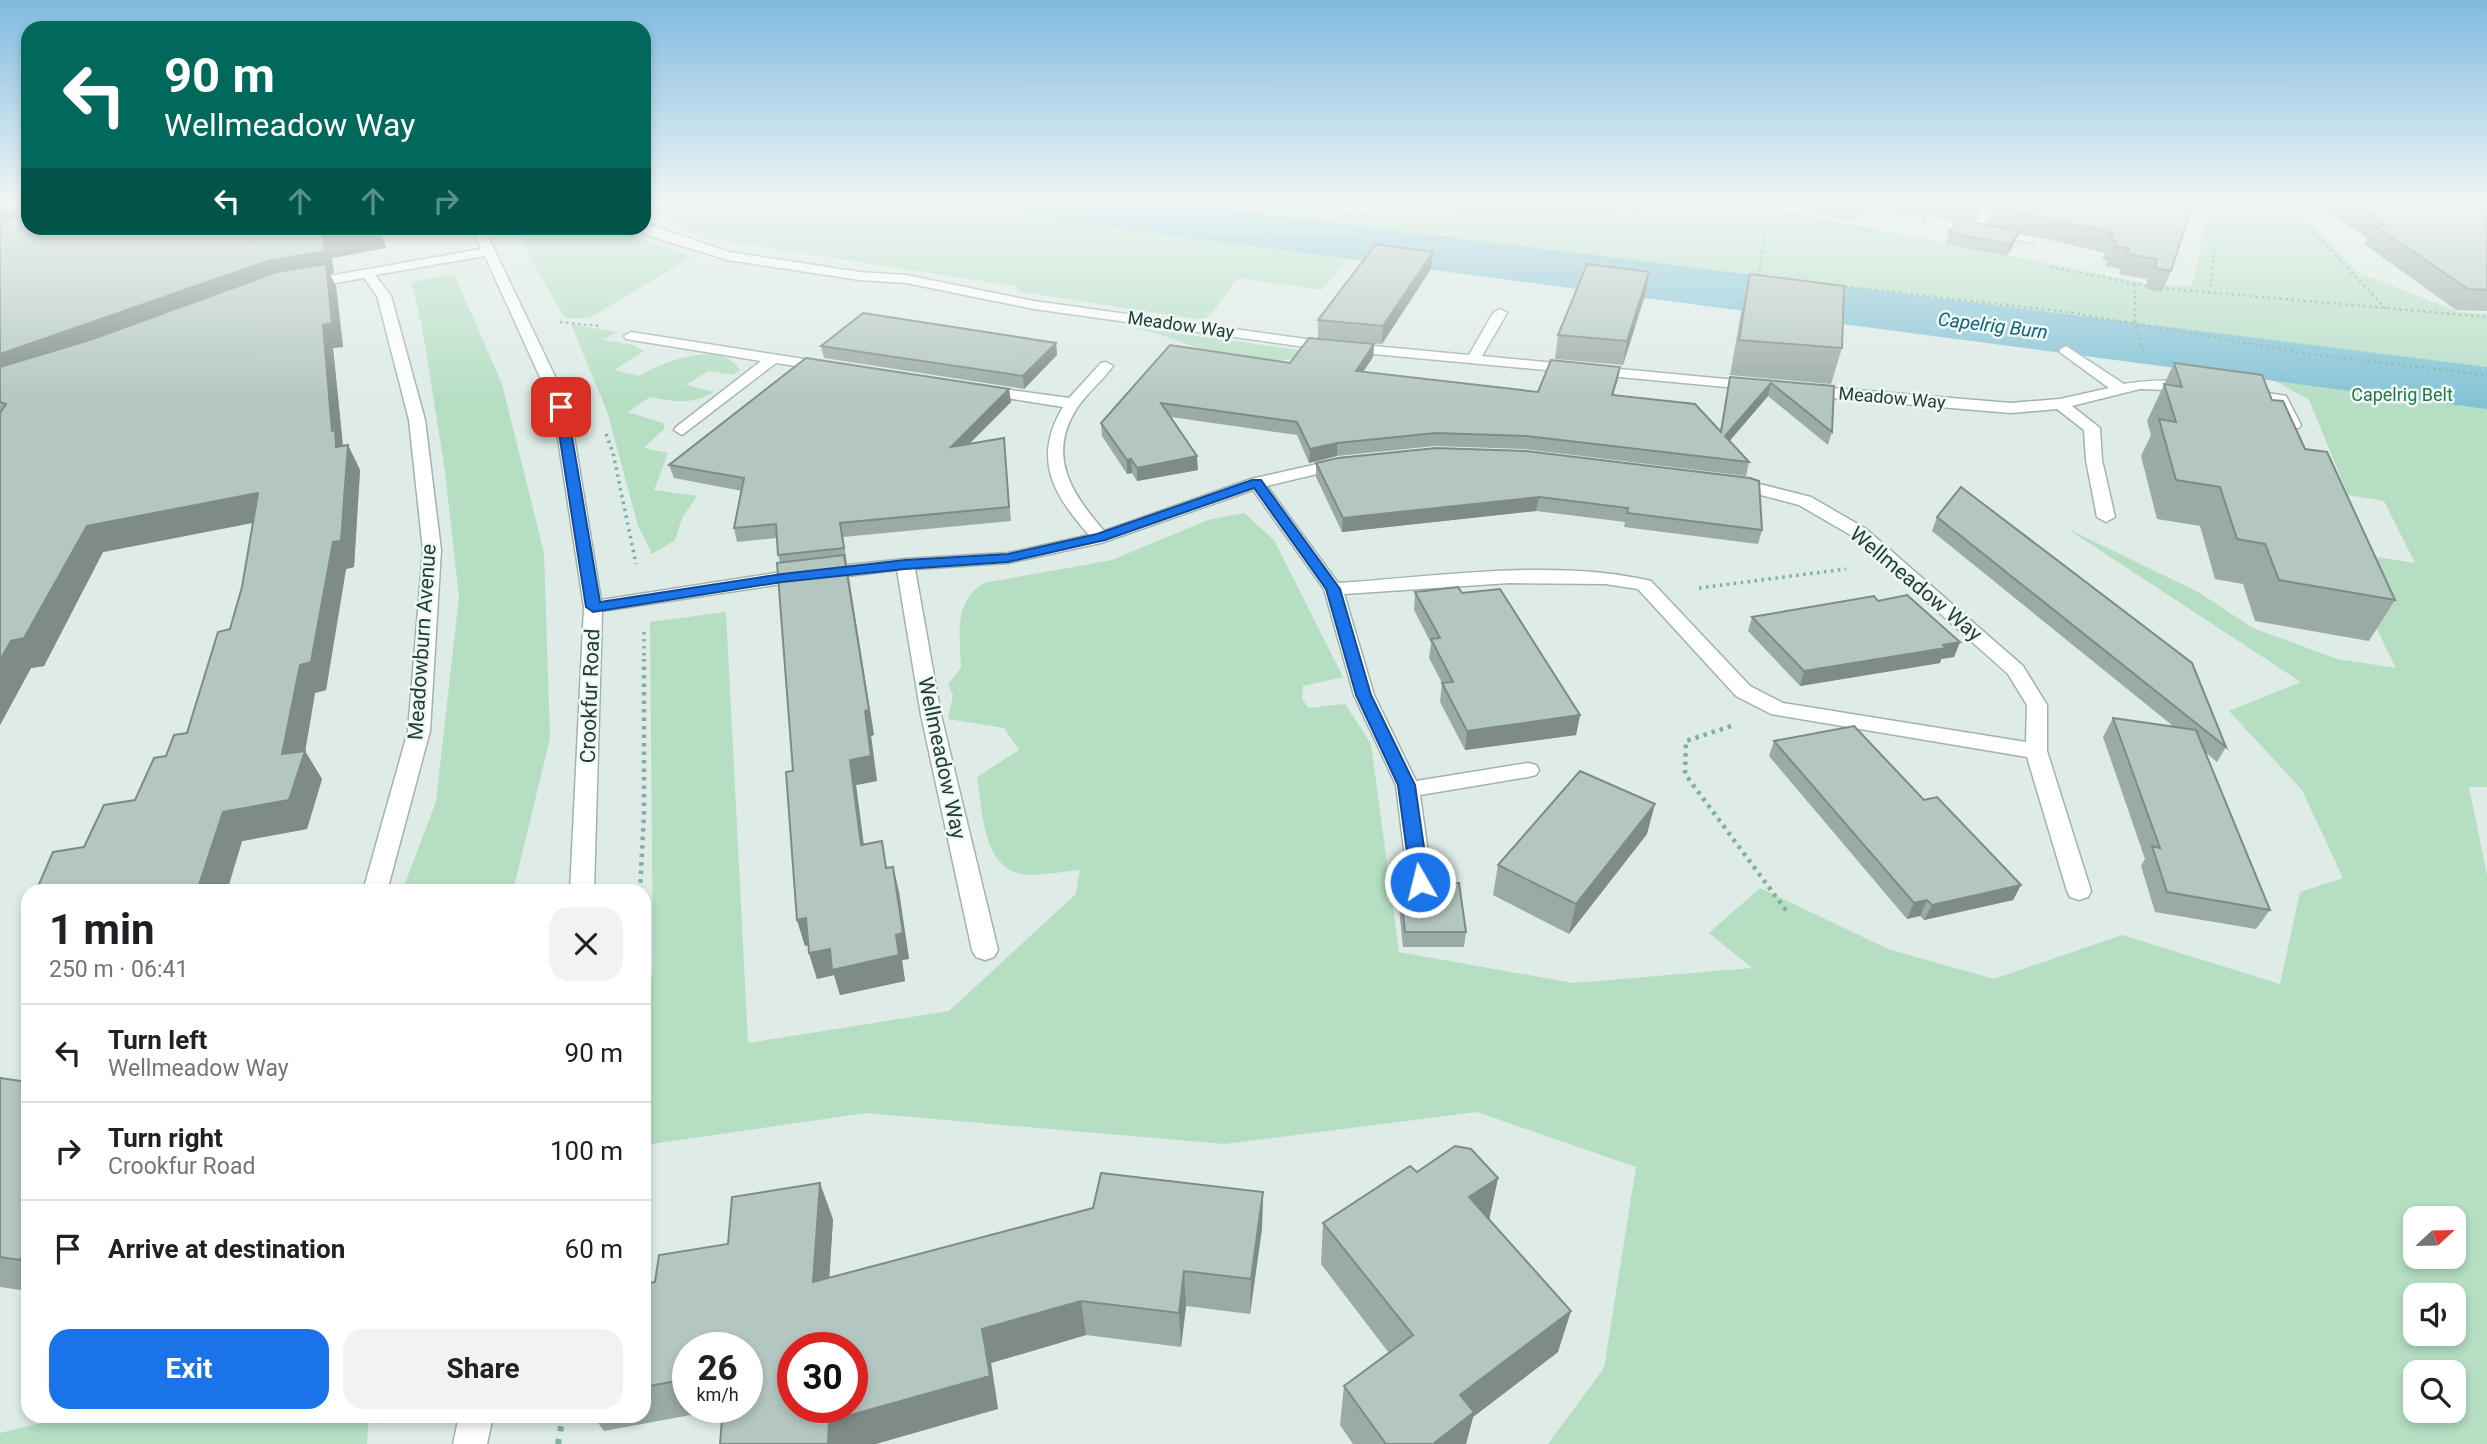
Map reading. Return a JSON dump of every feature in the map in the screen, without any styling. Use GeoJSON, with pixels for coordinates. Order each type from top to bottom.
{"type":"FeatureCollection","features":[{"type":"Feature","properties":{"kind":"street"},"geometry":{"type":"LineString","coordinates":[[296,286],[387,269]]}},
{"type":"Feature","properties":{"kind":"street","name":"Crookfur Road"},"geometry":{"type":"LineString","coordinates":[[498,269],[561,407],[593,607],[582,884]]}},
{"type":"Feature","properties":{"kind":"street","name":"Meadow Way"},"geometry":{"type":"LineString","coordinates":[[817,269],[906,279],[1034,305],[1320,345],[2011,408],[2060,404],[2140,385],[2202,388]]}},
{"type":"Feature","properties":{"kind":"street","name":"Meadowburn Avenue"},"geometry":{"type":"LineString","coordinates":[[367,273],[384,296],[417,420],[432,550],[419,731],[377,884]]}},
{"type":"Feature","properties":{"kind":"street"},"geometry":{"type":"LineString","coordinates":[[1474,358],[1500,313]]}},
{"type":"Feature","properties":{"kind":"street"},"geometry":{"type":"LineString","coordinates":[[631,336],[840,369]]}},
{"type":"Feature","properties":{"kind":"street"},"geometry":{"type":"LineString","coordinates":[[2066,350],[2122,390]]}},
{"type":"Feature","properties":{"kind":"street"},"geometry":{"type":"LineString","coordinates":[[682,430],[774,358]]}},
{"type":"Feature","properties":{"kind":"street"},"geometry":{"type":"LineString","coordinates":[[1101,538],[1064,491],[1056,460],[1058,431],[1069,403],[1106,366]]}},
{"type":"Feature","properties":{"kind":"street"},"geometry":{"type":"LineString","coordinates":[[959,387],[1069,403]]}},
{"type":"Feature","properties":{"kind":"street"},"geometry":{"type":"LineString","coordinates":[[2228,392],[2281,399],[2299,436]]}},
{"type":"Feature","properties":{"kind":"street"},"geometry":{"type":"LineString","coordinates":[[2060,404],[2092,428],[2094,460],[2106,517]]}},
{"type":"Feature","properties":{"kind":"street"},"geometry":{"type":"LineString","coordinates":[[593,607],[782,578],[905,565],[1008,558],[1101,538],[1256,483],[1337,464],[1362,462]]}},
{"type":"Feature","properties":{"kind":"street","name":"Wellmeadow Way"},"geometry":{"type":"LineString","coordinates":[[1709,479],[1749,484],[1805,501],[1860,533],[2016,670],[2037,705],[2036,751],[2080,891]]}},
{"type":"Feature","properties":{"kind":"street"},"geometry":{"type":"LineString","coordinates":[[1256,483],[1333,589],[1364,695],[1407,790],[1420,882]]}},
{"type":"Feature","properties":{"kind":"street","name":"Wellmeadow Way"},"geometry":{"type":"LineString","coordinates":[[905,565],[931,715],[985,950]]}},
{"type":"Feature","properties":{"kind":"street"},"geometry":{"type":"LineString","coordinates":[[1333,589],[1509,577],[1605,578],[1644,585],[1742,691],[1778,709],[2036,751]]}},
{"type":"Feature","properties":{"kind":"street"},"geometry":{"type":"LineString","coordinates":[[1407,790],[1528,770]]}},
{"type":"Feature","properties":{"kind":"street"},"geometry":{"type":"LineString","coordinates":[[470,1444],[474,1423]]}},
{"type":"Feature","properties":{"kind":"path"},"geometry":{"type":"LineString","coordinates":[[1692,269],[1770,278]]}},
{"type":"Feature","properties":{"kind":"path"},"geometry":{"type":"LineString","coordinates":[[1759,277],[1760,269]]}},
{"type":"Feature","properties":{"kind":"path"},"geometry":{"type":"LineString","coordinates":[[2061,269],[2135,284],[2210,293],[2487,317]]}},
{"type":"Feature","properties":{"kind":"path"},"geometry":{"type":"LineString","coordinates":[[2210,293],[2212,269]]}},
{"type":"Feature","properties":{"kind":"path"},"geometry":{"type":"LineString","coordinates":[[2349,269],[2387,310]]}},
{"type":"Feature","properties":{"kind":"path"},"geometry":{"type":"LineString","coordinates":[[2135,284],[2135,323],[2144,357]]}},
{"type":"Feature","properties":{"kind":"path"},"geometry":{"type":"LineString","coordinates":[[1838,286],[2135,323],[2309,354],[2487,375]]}},
{"type":"Feature","properties":{"kind":"path"},"geometry":{"type":"LineString","coordinates":[[554,322],[618,329],[631,336]]}},
{"type":"Feature","properties":{"kind":"path"},"geometry":{"type":"LineString","coordinates":[[1653,595],[1817,575],[1891,561]]}},
{"type":"Feature","properties":{"kind":"path"},"geometry":{"type":"LineString","coordinates":[[1761,700],[1729,727],[1686,741],[1685,775],[1788,913]]}},
{"type":"Feature","properties":{"kind":"path"},"geometry":{"type":"LineString","coordinates":[[558,1444],[562,1423]]}},
{"type":"Feature","properties":{"kind":"green space"},"geometry":{"type":"Polygon","coordinates":[[[537,269],[671,269],[589,318],[565,318],[537,269]]]}},
{"type":"Feature","properties":{"kind":"green space"},"geometry":{"type":"Polygon","coordinates":[[[907,269],[1340,269],[1322,290],[1237,278],[1216,308],[1203,320],[1021,292],[1014,286],[907,269]]]}},
{"type":"Feature","properties":{"kind":"green space","name":"Capelrig Belt"},"geometry":{"type":"Polygon","coordinates":[[[1529,269],[2076,269],[2158,286],[2192,285],[2195,269],[2356,269],[2459,312],[2487,314],[2487,787],[2469,787],[2487,875],[2487,1444],[1548,1444],[1604,1368],[1636,1167],[1477,1112],[1224,1144],[866,1113],[651,1144],[653,965],[650,622],[726,612],[748,1043],[949,1011],[1076,894],[1080,870],[1036,875],[1014,872],[1002,864],[994,853],[984,823],[977,777],[1019,750],[1004,728],[948,719],[953,695],[948,684],[961,668],[960,620],[967,599],[984,583],[1112,560],[1208,520],[1244,513],[1274,540],[1343,677],[1303,686],[1302,699],[1309,708],[1345,704],[1371,744],[1399,952],[1573,983],[1752,968],[1709,933],[1760,888],[1888,949],[1994,979],[2122,935],[2280,984],[2300,892],[2343,878],[2302,790],[2229,711],[2301,682],[2066,528],[2198,592],[2253,628],[2337,659],[2396,668],[2339,551],[2415,563],[2384,501],[2348,495],[2309,400],[2268,377],[1975,325],[1859,314],[1529,269]]]}},
{"type":"Feature","properties":{"kind":"green space"},"geometry":{"type":"Polygon","coordinates":[[[454,274],[502,384],[544,553],[550,738],[515,884],[405,884],[436,802],[459,597],[445,471],[422,326],[411,282],[454,274]]]}},
{"type":"Feature","properties":{"kind":"green space"},"geometry":{"type":"Polygon","coordinates":[[[571,324],[616,332],[603,340],[633,345],[644,351],[614,370],[639,376],[676,360],[706,354],[731,360],[740,370],[733,375],[708,371],[686,385],[714,392],[698,399],[683,401],[650,397],[628,412],[663,423],[665,428],[644,448],[668,453],[654,490],[697,496],[682,518],[675,540],[652,554],[638,526],[608,414],[571,324]]]}},
{"type":"Feature","properties":{"kind":"green space"},"geometry":{"type":"Polygon","coordinates":[[[1130,327],[1314,352],[1263,362],[1240,360],[1130,327]]]}},
{"type":"Feature","properties":{"kind":"green space"},"geometry":{"type":"Polygon","coordinates":[[[42,1423],[368,1423],[367,1444],[0,1444],[0,1433],[42,1423]]]}},
{"type":"Feature","properties":{"kind":"building"},"geometry":{"type":"Polygon","coordinates":[[[0,269],[244,269],[0,354],[0,269]]]}},
{"type":"Feature","properties":{"kind":"building"},"geometry":{"type":"Polygon","coordinates":[[[327,269],[332,323],[323,325],[332,431],[335,430],[336,447],[348,445],[341,541],[333,542],[311,662],[300,665],[282,754],[305,751],[289,800],[223,812],[199,884],[39,884],[53,852],[84,847],[104,805],[135,800],[154,758],[166,756],[174,735],[187,733],[218,632],[230,629],[242,587],[258,493],[87,526],[24,638],[11,641],[0,660],[0,413],[6,404],[0,402],[0,367],[90,340],[277,272],[327,269]]]}},
{"type":"Feature","properties":{"kind":"building"},"geometry":{"type":"Polygon","coordinates":[[[1357,269],[1421,269],[1383,326],[1318,320],[1357,269]]]}},
{"type":"Feature","properties":{"kind":"building"},"geometry":{"type":"Polygon","coordinates":[[[1585,269],[1649,272],[1627,341],[1558,335],[1585,269]]]}},
{"type":"Feature","properties":{"kind":"building"},"geometry":{"type":"Polygon","coordinates":[[[2439,269],[2487,269],[2487,290],[2468,289],[2439,269]]]}},
{"type":"Feature","properties":{"kind":"building"},"geometry":{"type":"Polygon","coordinates":[[[1750,274],[1844,286],[1842,348],[1739,340],[1750,274]]]}},
{"type":"Feature","properties":{"kind":"building"},"geometry":{"type":"Polygon","coordinates":[[[863,313],[1056,343],[1023,376],[821,346],[863,313]]]}},
{"type":"Feature","properties":{"kind":"building"},"geometry":{"type":"Polygon","coordinates":[[[1309,338],[1374,344],[1356,371],[1538,392],[1551,360],[1620,367],[1612,395],[1695,404],[1721,432],[1730,377],[1834,386],[1832,432],[1771,383],[1725,436],[1749,462],[1526,436],[1436,433],[1337,443],[1310,449],[1297,422],[1161,403],[1197,456],[1137,468],[1131,459],[1127,460],[1101,423],[1170,345],[1290,363],[1309,338]]]}},
{"type":"Feature","properties":{"kind":"building"},"geometry":{"type":"Polygon","coordinates":[[[806,358],[1009,389],[951,447],[1004,438],[1009,507],[840,523],[844,548],[778,555],[776,524],[734,528],[744,478],[669,465],[806,358]]]}},
{"type":"Feature","properties":{"kind":"building"},"geometry":{"type":"Polygon","coordinates":[[[2174,363],[2262,375],[2272,400],[2283,401],[2305,449],[2327,452],[2395,600],[2279,580],[2265,544],[2237,539],[2220,487],[2176,480],[2159,419],[2176,422],[2164,384],[2182,387],[2174,363]]]}},
{"type":"Feature","properties":{"kind":"building"},"geometry":{"type":"Polygon","coordinates":[[[1436,448],[1526,451],[1750,478],[1759,481],[1762,530],[1627,513],[1628,508],[1539,497],[1343,518],[1316,463],[1338,458],[1436,448]]]}},
{"type":"Feature","properties":{"kind":"building"},"geometry":{"type":"Polygon","coordinates":[[[1961,487],[2192,663],[2226,747],[1937,517],[1961,487]]]}},
{"type":"Feature","properties":{"kind":"building"},"geometry":{"type":"Polygon","coordinates":[[[844,555],[869,710],[865,711],[871,756],[850,760],[861,845],[882,841],[886,868],[893,867],[903,933],[896,935],[899,955],[832,970],[830,949],[809,953],[806,918],[797,920],[786,772],[793,771],[777,563],[844,555]]]}},
{"type":"Feature","properties":{"kind":"building"},"geometry":{"type":"Polygon","coordinates":[[[1458,587],[1462,593],[1500,589],[1580,715],[1467,731],[1442,683],[1453,682],[1431,639],[1440,638],[1415,592],[1458,587]]]}},
{"type":"Feature","properties":{"kind":"building"},"geometry":{"type":"Polygon","coordinates":[[[1907,595],[1960,642],[1943,645],[1946,648],[1804,671],[1752,617],[1874,596],[1878,601],[1907,595]]]}},
{"type":"Feature","properties":{"kind":"building"},"geometry":{"type":"Polygon","coordinates":[[[2113,718],[2196,730],[2270,910],[2167,892],[2152,846],[2160,848],[2113,718]]]}},
{"type":"Feature","properties":{"kind":"building"},"geometry":{"type":"Polygon","coordinates":[[[1854,726],[1924,800],[1937,797],[2021,885],[1932,905],[1927,900],[1914,903],[1774,741],[1854,726]]]}},
{"type":"Feature","properties":{"kind":"building"},"geometry":{"type":"Polygon","coordinates":[[[1580,771],[1655,804],[1576,904],[1498,865],[1580,771]]]}},
{"type":"Feature","properties":{"kind":"building"},"geometry":{"type":"Polygon","coordinates":[[[1400,883],[1459,883],[1466,932],[1405,932],[1400,883]]]}},
{"type":"Feature","properties":{"kind":"building"},"geometry":{"type":"Polygon","coordinates":[[[0,1078],[21,1081],[21,1259],[0,1257],[0,1078]]]}},
{"type":"Feature","properties":{"kind":"building"},"geometry":{"type":"Polygon","coordinates":[[[1455,1146],[1471,1149],[1498,1178],[1469,1197],[1571,1311],[1460,1395],[1474,1412],[1433,1444],[1386,1444],[1344,1386],[1413,1335],[1323,1223],[1410,1166],[1417,1172],[1455,1146]]]}},
{"type":"Feature","properties":{"kind":"building"},"geometry":{"type":"Polygon","coordinates":[[[1101,1173],[1263,1192],[1251,1279],[1184,1271],[1179,1313],[1081,1301],[982,1329],[990,1376],[868,1410],[868,1332],[777,1332],[777,1423],[829,1423],[828,1444],[720,1444],[722,1423],[763,1423],[763,1332],[672,1332],[672,1382],[651,1386],[651,1283],[655,1282],[659,1255],[728,1244],[732,1197],[820,1183],[813,1282],[1093,1208],[1101,1173]]]}},
{"type":"Feature","properties":{"kind":"waterway","name":"Capelrig Burn"},"geometry":{"type":"LineString","coordinates":[[1564,269],[2487,388]]}},
{"type":"Feature","properties":{"kind":"route"},"geometry":{"type":"LineString","coordinates":[[561,407],[593,607],[782,578],[905,565],[1008,558],[1101,538],[1256,483],[1333,589],[1364,695],[1406,785],[1420,882]]}}]}
